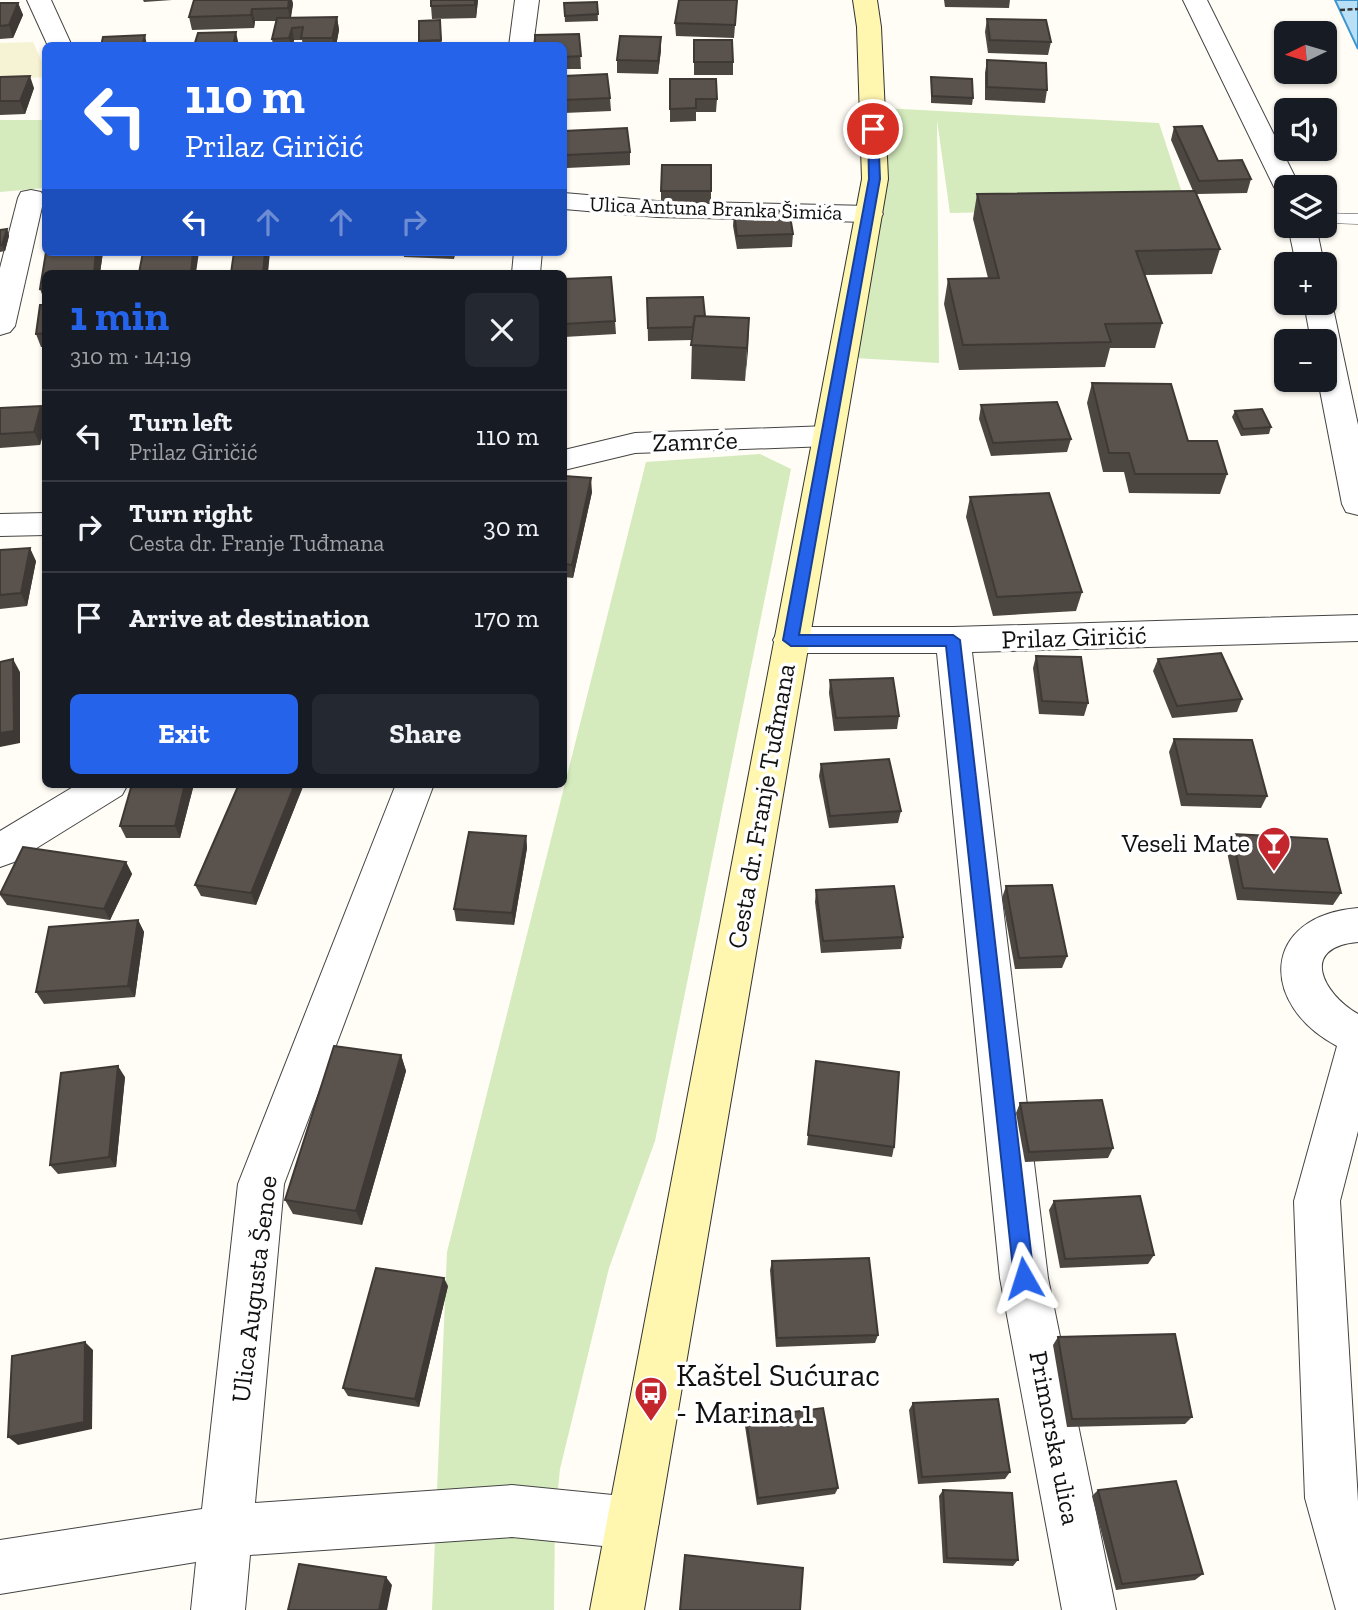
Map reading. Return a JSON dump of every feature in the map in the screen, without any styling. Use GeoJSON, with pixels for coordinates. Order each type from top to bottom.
{"type":"FeatureCollection","features":[{"type":"Feature","properties":{"kind":"main road","name":"Cesta dr. Franje Tuđmana"},"geometry":{"type":"LineString","coordinates":[[617,1610],[875,179],[869,27],[865,0]]}},
{"type":"Feature","properties":{"kind":"street"},"geometry":{"type":"LineString","coordinates":[[39,0],[58,42]]}},
{"type":"Feature","properties":{"kind":"street"},"geometry":{"type":"LineString","coordinates":[[522,42],[527,0]]}},
{"type":"Feature","properties":{"kind":"street"},"geometry":{"type":"LineString","coordinates":[[1195,0],[1281,175]]}},
{"type":"Feature","properties":{"kind":"street"},"geometry":{"type":"LineString","coordinates":[[0,201],[38,198],[0,326]]}},
{"type":"Feature","properties":{"kind":"street","name":"Ulica Antuna Branka Šimića"},"geometry":{"type":"LineString","coordinates":[[567,201],[657,209],[869,214]]}},
{"type":"Feature","properties":{"kind":"street"},"geometry":{"type":"LineString","coordinates":[[1320,315],[1358,504]]}},
{"type":"Feature","properties":{"kind":"street","name":"Zamrće"},"geometry":{"type":"LineString","coordinates":[[567,459],[635,443],[828,436]]}},
{"type":"Feature","properties":{"kind":"street"},"geometry":{"type":"LineString","coordinates":[[0,525],[42,524]]}},
{"type":"Feature","properties":{"kind":"street","name":"Prilaz Giričić"},"geometry":{"type":"LineString","coordinates":[[791,640],[953,640],[1358,628]]}},
{"type":"Feature","properties":{"kind":"street","name":"Primorska ulica"},"geometry":{"type":"LineString","coordinates":[[953,640],[1024,1278],[1089,1610]]}},
{"type":"Feature","properties":{"kind":"street"},"geometry":{"type":"LineString","coordinates":[[0,851],[102,788]]}},
{"type":"Feature","properties":{"kind":"street","name":"Ulica Augusta Šenoe"},"geometry":{"type":"LineString","coordinates":[[218,1610],[261,1184],[413,788]]}},
{"type":"Feature","properties":{"kind":"street"},"geometry":{"type":"LineString","coordinates":[[1358,925],[1325,930],[1310,940],[1302,955],[1301,973],[1307,992],[1320,1010],[1339,1026],[1358,1035]]}},
{"type":"Feature","properties":{"kind":"street"},"geometry":{"type":"LineString","coordinates":[[1358,1048],[1317,1201],[1331,1498],[1358,1598]]}},
{"type":"Feature","properties":{"kind":"street"},"geometry":{"type":"LineString","coordinates":[[0,1567],[226,1531],[512,1511],[633,1523]]}},
{"type":"Feature","properties":{"kind":"lane"},"geometry":{"type":"LineString","coordinates":[[1337,218],[1358,219]]}},
{"type":"Feature","properties":{"kind":"path"},"geometry":{"type":"LineString","coordinates":[[1340,10],[1358,9]]}},
{"type":"Feature","properties":{"kind":"shaded area"},"geometry":{"type":"Polygon","coordinates":[[[33,42],[42,62],[42,77],[0,80],[0,43],[33,42]]]}},
{"type":"Feature","properties":{"kind":"green space"},"geometry":{"type":"Polygon","coordinates":[[[883,108],[1159,123],[1187,208],[950,213],[937,120],[939,363],[855,358],[883,108]]]}},
{"type":"Feature","properties":{"kind":"green space"},"geometry":{"type":"Polygon","coordinates":[[[0,120],[42,120],[42,188],[0,192],[0,120]]]}},
{"type":"Feature","properties":{"kind":"green space"},"geometry":{"type":"Polygon","coordinates":[[[760,454],[791,469],[655,1141],[609,1268],[560,1469],[555,1519],[554,1610],[432,1610],[447,1252],[564,788],[567,788],[567,776],[646,462],[760,454]]]}},
{"type":"Feature","properties":{"kind":"water"},"geometry":{"type":"Polygon","coordinates":[[[1335,0],[1358,0],[1358,49],[1335,0]]]}},
{"type":"Feature","properties":{"kind":"building"},"geometry":{"type":"Polygon","coordinates":[[[194,0],[289,0],[288,8],[252,9],[251,15],[189,17],[194,0]]]}},
{"type":"Feature","properties":{"kind":"building"},"geometry":{"type":"Polygon","coordinates":[[[431,0],[475,0],[475,5],[431,6],[431,0]]]}},
{"type":"Feature","properties":{"kind":"building"},"geometry":{"type":"Polygon","coordinates":[[[679,0],[737,0],[735,25],[675,23],[679,0]]]}},
{"type":"Feature","properties":{"kind":"building"},"geometry":{"type":"Polygon","coordinates":[[[597,2],[598,14],[565,16],[564,3],[597,2]]]}},
{"type":"Feature","properties":{"kind":"building"},"geometry":{"type":"Polygon","coordinates":[[[0,3],[18,3],[9,25],[0,26],[0,3]]]}},
{"type":"Feature","properties":{"kind":"building"},"geometry":{"type":"Polygon","coordinates":[[[337,17],[332,38],[301,38],[303,27],[292,28],[289,38],[272,39],[277,18],[337,17]]]}},
{"type":"Feature","properties":{"kind":"building"},"geometry":{"type":"Polygon","coordinates":[[[987,19],[1046,20],[1051,42],[990,40],[987,19]]]}},
{"type":"Feature","properties":{"kind":"building"},"geometry":{"type":"Polygon","coordinates":[[[440,20],[441,40],[419,41],[419,21],[440,20]]]}},
{"type":"Feature","properties":{"kind":"building"},"geometry":{"type":"Polygon","coordinates":[[[236,32],[234,42],[195,42],[198,33],[236,32]]]}},
{"type":"Feature","properties":{"kind":"building"},"geometry":{"type":"Polygon","coordinates":[[[579,34],[581,56],[567,57],[567,42],[535,42],[535,35],[579,34]]]}},
{"type":"Feature","properties":{"kind":"building"},"geometry":{"type":"Polygon","coordinates":[[[145,35],[143,42],[102,42],[103,37],[145,35]]]}},
{"type":"Feature","properties":{"kind":"building"},"geometry":{"type":"Polygon","coordinates":[[[620,36],[661,37],[658,61],[617,60],[620,36]]]}},
{"type":"Feature","properties":{"kind":"building"},"geometry":{"type":"Polygon","coordinates":[[[694,40],[732,40],[733,62],[694,62],[694,40]]]}},
{"type":"Feature","properties":{"kind":"building"},"geometry":{"type":"Polygon","coordinates":[[[987,60],[1046,63],[1047,90],[987,87],[987,60]]]}},
{"type":"Feature","properties":{"kind":"building"},"geometry":{"type":"Polygon","coordinates":[[[607,74],[610,98],[567,100],[567,76],[607,74]]]}},
{"type":"Feature","properties":{"kind":"building"},"geometry":{"type":"Polygon","coordinates":[[[30,76],[20,101],[0,101],[0,77],[30,76]]]}},
{"type":"Feature","properties":{"kind":"building"},"geometry":{"type":"Polygon","coordinates":[[[931,77],[972,79],[973,98],[932,96],[931,77]]]}},
{"type":"Feature","properties":{"kind":"building"},"geometry":{"type":"Polygon","coordinates":[[[670,79],[716,79],[717,99],[696,99],[696,108],[670,109],[670,79]]]}},
{"type":"Feature","properties":{"kind":"building"},"geometry":{"type":"Polygon","coordinates":[[[1202,126],[1218,161],[1242,160],[1251,179],[1199,181],[1174,127],[1202,126]]]}},
{"type":"Feature","properties":{"kind":"building"},"geometry":{"type":"Polygon","coordinates":[[[627,128],[630,152],[567,155],[567,131],[627,128]]]}},
{"type":"Feature","properties":{"kind":"building"},"geometry":{"type":"Polygon","coordinates":[[[662,165],[711,165],[711,191],[661,191],[662,165]]]}},
{"type":"Feature","properties":{"kind":"building"},"geometry":{"type":"Polygon","coordinates":[[[1195,191],[1220,249],[1136,251],[1162,323],[1105,324],[1111,342],[963,345],[948,279],[999,278],[977,194],[1195,191]]]}},
{"type":"Feature","properties":{"kind":"building"},"geometry":{"type":"Polygon","coordinates":[[[789,210],[793,234],[737,236],[734,212],[789,210]]]}},
{"type":"Feature","properties":{"kind":"building"},"geometry":{"type":"Polygon","coordinates":[[[7,229],[2,245],[0,245],[0,230],[7,229]]]}},
{"type":"Feature","properties":{"kind":"building"},"geometry":{"type":"Polygon","coordinates":[[[45,256],[96,256],[94,270],[43,270],[45,256]]]}},
{"type":"Feature","properties":{"kind":"building"},"geometry":{"type":"Polygon","coordinates":[[[142,256],[193,256],[191,270],[140,270],[142,256]]]}},
{"type":"Feature","properties":{"kind":"building"},"geometry":{"type":"Polygon","coordinates":[[[233,256],[265,256],[263,270],[231,270],[233,256]]]}},
{"type":"Feature","properties":{"kind":"building"},"geometry":{"type":"Polygon","coordinates":[[[611,277],[615,321],[567,324],[567,279],[611,277]]]}},
{"type":"Feature","properties":{"kind":"building"},"geometry":{"type":"Polygon","coordinates":[[[703,297],[705,316],[695,316],[693,327],[648,328],[647,298],[703,297]]]}},
{"type":"Feature","properties":{"kind":"building"},"geometry":{"type":"Polygon","coordinates":[[[40,305],[42,305],[42,333],[36,334],[40,305]]]}},
{"type":"Feature","properties":{"kind":"building"},"geometry":{"type":"Polygon","coordinates":[[[695,316],[749,318],[747,348],[691,345],[695,316]]]}},
{"type":"Feature","properties":{"kind":"building"},"geometry":{"type":"Polygon","coordinates":[[[1092,383],[1171,384],[1188,441],[1217,441],[1227,474],[1135,474],[1129,453],[1109,453],[1092,383]]]}},
{"type":"Feature","properties":{"kind":"building"},"geometry":{"type":"Polygon","coordinates":[[[1057,402],[1071,439],[993,443],[981,405],[1057,402]]]}},
{"type":"Feature","properties":{"kind":"building"},"geometry":{"type":"Polygon","coordinates":[[[41,406],[34,432],[0,434],[0,408],[41,406]]]}},
{"type":"Feature","properties":{"kind":"building"},"geometry":{"type":"Polygon","coordinates":[[[1262,409],[1271,427],[1243,429],[1235,411],[1262,409]]]}},
{"type":"Feature","properties":{"kind":"building"},"geometry":{"type":"Polygon","coordinates":[[[567,476],[591,478],[572,565],[567,564],[567,476]]]}},
{"type":"Feature","properties":{"kind":"building"},"geometry":{"type":"Polygon","coordinates":[[[1049,493],[1082,592],[997,597],[970,497],[1049,493]]]}},
{"type":"Feature","properties":{"kind":"building"},"geometry":{"type":"Polygon","coordinates":[[[30,548],[21,593],[0,595],[0,550],[30,548]]]}},
{"type":"Feature","properties":{"kind":"building"},"geometry":{"type":"Polygon","coordinates":[[[1221,653],[1242,699],[1177,706],[1158,659],[1221,653]]]}},
{"type":"Feature","properties":{"kind":"building"},"geometry":{"type":"Polygon","coordinates":[[[1036,656],[1081,657],[1088,703],[1042,701],[1036,656]]]}},
{"type":"Feature","properties":{"kind":"building"},"geometry":{"type":"Polygon","coordinates":[[[13,659],[14,731],[0,733],[0,662],[13,659]]]}},
{"type":"Feature","properties":{"kind":"building"},"geometry":{"type":"Polygon","coordinates":[[[893,678],[899,716],[836,718],[830,680],[893,678]]]}},
{"type":"Feature","properties":{"kind":"building"},"geometry":{"type":"Polygon","coordinates":[[[1174,739],[1252,740],[1267,796],[1187,794],[1174,739]]]}},
{"type":"Feature","properties":{"kind":"building"},"geometry":{"type":"Polygon","coordinates":[[[889,759],[901,811],[830,816],[821,764],[889,759]]]}},
{"type":"Feature","properties":{"kind":"building"},"geometry":{"type":"Polygon","coordinates":[[[131,788],[184,788],[175,826],[120,826],[131,788]]]}},
{"type":"Feature","properties":{"kind":"building"},"geometry":{"type":"Polygon","coordinates":[[[237,788],[293,788],[251,893],[195,885],[237,788]]]}},
{"type":"Feature","properties":{"kind":"building"},"geometry":{"type":"Polygon","coordinates":[[[469,832],[526,836],[512,913],[454,909],[469,832]]]}},
{"type":"Feature","properties":{"kind":"building"},"geometry":{"type":"Polygon","coordinates":[[[1232,834],[1327,839],[1341,893],[1243,888],[1232,834]]]}},
{"type":"Feature","properties":{"kind":"building"},"geometry":{"type":"Polygon","coordinates":[[[23,847],[126,862],[104,909],[0,894],[23,847]]]}},
{"type":"Feature","properties":{"kind":"building"},"geometry":{"type":"Polygon","coordinates":[[[1052,885],[1067,956],[1019,958],[1006,886],[1052,885]]]}},
{"type":"Feature","properties":{"kind":"building"},"geometry":{"type":"Polygon","coordinates":[[[894,886],[903,937],[823,941],[816,890],[894,886]]]}},
{"type":"Feature","properties":{"kind":"building"},"geometry":{"type":"Polygon","coordinates":[[[138,920],[128,986],[36,992],[49,927],[138,920]]]}},
{"type":"Feature","properties":{"kind":"building"},"geometry":{"type":"Polygon","coordinates":[[[334,1046],[401,1055],[356,1211],[285,1200],[334,1046]]]}},
{"type":"Feature","properties":{"kind":"building"},"geometry":{"type":"Polygon","coordinates":[[[816,1061],[899,1072],[894,1147],[808,1135],[816,1061]]]}},
{"type":"Feature","properties":{"kind":"building"},"geometry":{"type":"Polygon","coordinates":[[[118,1066],[109,1157],[50,1165],[61,1073],[118,1066]]]}},
{"type":"Feature","properties":{"kind":"building"},"geometry":{"type":"Polygon","coordinates":[[[1102,1100],[1113,1148],[1029,1152],[1020,1103],[1102,1100]]]}},
{"type":"Feature","properties":{"kind":"building"},"geometry":{"type":"Polygon","coordinates":[[[1140,1196],[1154,1255],[1065,1259],[1054,1201],[1140,1196]]]}},
{"type":"Feature","properties":{"kind":"building"},"geometry":{"type":"Polygon","coordinates":[[[869,1258],[878,1335],[777,1338],[772,1261],[869,1258]]]}},
{"type":"Feature","properties":{"kind":"building"},"geometry":{"type":"Polygon","coordinates":[[[376,1268],[444,1278],[415,1399],[343,1388],[376,1268]]]}},
{"type":"Feature","properties":{"kind":"building"},"geometry":{"type":"Polygon","coordinates":[[[1175,1334],[1192,1417],[1072,1419],[1058,1337],[1175,1334]]]}},
{"type":"Feature","properties":{"kind":"building"},"geometry":{"type":"Polygon","coordinates":[[[85,1342],[84,1422],[8,1437],[12,1356],[85,1342]]]}},
{"type":"Feature","properties":{"kind":"building"},"geometry":{"type":"Polygon","coordinates":[[[998,1399],[1010,1472],[922,1477],[913,1403],[998,1399]]]}},
{"type":"Feature","properties":{"kind":"building"},"geometry":{"type":"Polygon","coordinates":[[[823,1408],[838,1488],[758,1498],[746,1418],[823,1408]]]}},
{"type":"Feature","properties":{"kind":"building"},"geometry":{"type":"Polygon","coordinates":[[[1176,1481],[1203,1574],[1122,1584],[1098,1490],[1176,1481]]]}},
{"type":"Feature","properties":{"kind":"building"},"geometry":{"type":"Polygon","coordinates":[[[943,1490],[1012,1493],[1018,1560],[947,1558],[943,1490]]]}},
{"type":"Feature","properties":{"kind":"building"},"geometry":{"type":"Polygon","coordinates":[[[685,1555],[803,1568],[800,1610],[680,1610],[685,1555]]]}},
{"type":"Feature","properties":{"kind":"building"},"geometry":{"type":"Polygon","coordinates":[[[299,1564],[386,1577],[379,1610],[288,1610],[299,1564]]]}},
{"type":"Feature","properties":{"kind":"place","name":"Veseli Mate"},"geometry":{"type":"Point","coordinates":[1274,873]}},
{"type":"Feature","properties":{"kind":"place","name":"Kaštel Sućurac - Marina 1"},"geometry":{"type":"Point","coordinates":[651,1423]}},
{"type":"Feature","properties":{"kind":"route"},"geometry":{"type":"LineString","coordinates":[[873,129],[875,179],[791,640],[953,640],[995,994],[1024,1278]]}}]}
